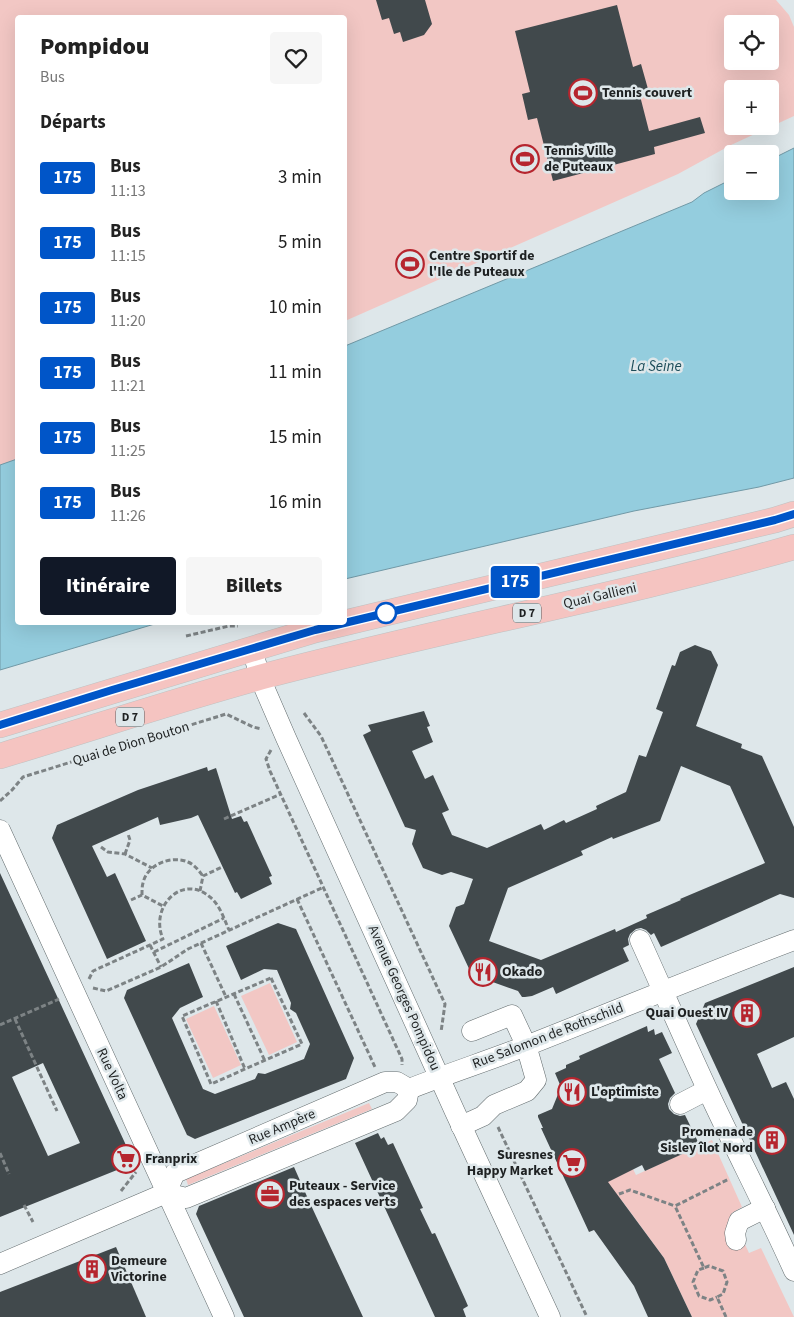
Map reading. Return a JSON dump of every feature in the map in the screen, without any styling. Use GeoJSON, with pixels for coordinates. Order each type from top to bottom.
{"type":"FeatureCollection","features":[{"type":"Feature","properties":{"kind":"main road","name":"D 7"},"geometry":{"type":"LineString","coordinates":[[347,623],[794,514]]}},
{"type":"Feature","properties":{"kind":"main road","name":"Quai Gallieni"},"geometry":{"type":"LineString","coordinates":[[260,678],[394,644],[716,569],[794,547]]}},
{"type":"Feature","properties":{"kind":"main road","name":"D 7"},"geometry":{"type":"LineString","coordinates":[[0,725],[252,648],[340,625]]}},
{"type":"Feature","properties":{"kind":"main road","name":"Quai de Dion Bouton"},"geometry":{"type":"LineString","coordinates":[[0,756],[260,678]]}},
{"type":"Feature","properties":{"kind":"street","name":"Avenue Georges Pompidou"},"geometry":{"type":"LineString","coordinates":[[252,648],[260,678],[461,1126],[550,1317]]}},
{"type":"Feature","properties":{"kind":"street","name":"Rue Volta"},"geometry":{"type":"LineString","coordinates":[[0,830],[224,1317]]}},
{"type":"Feature","properties":{"kind":"street"},"geometry":{"type":"LineString","coordinates":[[640,940],[707,1090],[793,1267]]}},
{"type":"Feature","properties":{"kind":"street","name":"Rue Salomon de Rothschild"},"geometry":{"type":"LineString","coordinates":[[440,1076],[526,1046],[663,990],[794,940]]}},
{"type":"Feature","properties":{"kind":"street"},"geometry":{"type":"LineString","coordinates":[[461,1126],[483,1116],[494,1105],[527,1091],[536,1080],[526,1046],[512,1015],[472,1031]]}},
{"type":"Feature","properties":{"kind":"street"},"geometry":{"type":"LineString","coordinates":[[385,1082],[397,1082],[409,1089],[440,1076]]}},
{"type":"Feature","properties":{"kind":"street","name":"Rue Ampère"},"geometry":{"type":"LineString","coordinates":[[385,1082],[175,1173],[166,1193],[186,1198],[396,1111],[407,1100],[409,1089]]}},
{"type":"Feature","properties":{"kind":"street"},"geometry":{"type":"LineString","coordinates":[[680,1104],[707,1090]]}},
{"type":"Feature","properties":{"kind":"street"},"geometry":{"type":"LineString","coordinates":[[0,1264],[166,1193]]}},
{"type":"Feature","properties":{"kind":"street"},"geometry":{"type":"LineString","coordinates":[[736,1240],[734,1233],[739,1221],[765,1208]]}},
{"type":"Feature","properties":{"kind":"path"},"geometry":{"type":"LineString","coordinates":[[186,636],[229,626],[238,626]]}},
{"type":"Feature","properties":{"kind":"path"},"geometry":{"type":"LineString","coordinates":[[233,633],[238,626]]}},
{"type":"Feature","properties":{"kind":"path","name":"Avenue Georges Pompidou"},"geometry":{"type":"LineString","coordinates":[[304,713],[321,736],[445,1004],[440,1036]]}},
{"type":"Feature","properties":{"kind":"path","name":"Quai de Dion Bouton"},"geometry":{"type":"LineString","coordinates":[[0,801],[23,777],[226,714],[253,727],[270,730]]}},
{"type":"Feature","properties":{"kind":"path"},"geometry":{"type":"LineString","coordinates":[[275,745],[266,759],[402,1059],[402,1067]]}},
{"type":"Feature","properties":{"kind":"path"},"geometry":{"type":"LineString","coordinates":[[224,819],[281,794]]}},
{"type":"Feature","properties":{"kind":"path"},"geometry":{"type":"LineString","coordinates":[[125,854],[130,840],[128,834]]}},
{"type":"Feature","properties":{"kind":"path"},"geometry":{"type":"LineString","coordinates":[[101,847],[108,852],[125,854],[152,868]]}},
{"type":"Feature","properties":{"kind":"path"},"geometry":{"type":"LineString","coordinates":[[142,895],[143,882],[148,872],[156,865],[168,860],[180,860],[189,863],[203,876]]}},
{"type":"Feature","properties":{"kind":"path"},"geometry":{"type":"LineString","coordinates":[[203,876],[222,867]]}},
{"type":"Feature","properties":{"kind":"path"},"geometry":{"type":"LineString","coordinates":[[200,891],[203,876]]}},
{"type":"Feature","properties":{"kind":"path"},"geometry":{"type":"LineString","coordinates":[[229,930],[217,904],[210,896],[200,891],[187,889],[175,894],[167,900],[164,906],[159,920],[159,930],[163,939],[93,971],[86,986],[106,992],[161,967],[188,949],[324,887]]}},
{"type":"Feature","properties":{"kind":"path"},"geometry":{"type":"LineString","coordinates":[[131,900],[142,895]]}},
{"type":"Feature","properties":{"kind":"path"},"geometry":{"type":"LineString","coordinates":[[142,895],[164,906]]}},
{"type":"Feature","properties":{"kind":"path"},"geometry":{"type":"LineString","coordinates":[[297,900],[375,1066],[385,1082]]}},
{"type":"Feature","properties":{"kind":"path"},"geometry":{"type":"LineString","coordinates":[[154,952],[224,918]]}},
{"type":"Feature","properties":{"kind":"path"},"geometry":{"type":"LineString","coordinates":[[201,943],[226,997]]}},
{"type":"Feature","properties":{"kind":"path"},"geometry":{"type":"LineString","coordinates":[[150,945],[161,967]]}},
{"type":"Feature","properties":{"kind":"path"},"geometry":{"type":"LineString","coordinates":[[271,978],[302,1044],[211,1084],[182,1016],[234,994],[271,978]]}},
{"type":"Feature","properties":{"kind":"path"},"geometry":{"type":"LineString","coordinates":[[234,994],[265,1060]]}},
{"type":"Feature","properties":{"kind":"path"},"geometry":{"type":"LineString","coordinates":[[0,1025],[62,997]]}},
{"type":"Feature","properties":{"kind":"path"},"geometry":{"type":"LineString","coordinates":[[216,1001],[245,1069]]}},
{"type":"Feature","properties":{"kind":"path"},"geometry":{"type":"LineString","coordinates":[[14,1019],[57,1112]]}},
{"type":"Feature","properties":{"kind":"path"},"geometry":{"type":"LineString","coordinates":[[483,1116],[496,1125],[502,1133],[587,1317]]}},
{"type":"Feature","properties":{"kind":"path"},"geometry":{"type":"LineString","coordinates":[[0,1153],[9,1174]]}},
{"type":"Feature","properties":{"kind":"path"},"geometry":{"type":"LineString","coordinates":[[117,1195],[139,1169]]}},
{"type":"Feature","properties":{"kind":"path"},"geometry":{"type":"LineString","coordinates":[[675,1206],[729,1179]]}},
{"type":"Feature","properties":{"kind":"path"},"geometry":{"type":"LineString","coordinates":[[619,1194],[630,1190],[675,1206],[704,1268]]}},
{"type":"Feature","properties":{"kind":"path"},"geometry":{"type":"LineString","coordinates":[[24,1205],[33,1222]]}},
{"type":"Feature","properties":{"kind":"path"},"geometry":{"type":"LineString","coordinates":[[709,1266],[723,1270],[727,1282],[723,1294],[710,1300],[699,1296],[693,1282],[698,1270],[704,1268],[709,1266]]}},
{"type":"Feature","properties":{"kind":"path"},"geometry":{"type":"LineString","coordinates":[[717,1296],[726,1317]]}},
{"type":"Feature","properties":{"kind":"shaded area","name":"Centre Sportif de l'Ile de Puteaux"},"geometry":{"type":"Polygon","coordinates":[[[0,0],[776,0],[789,15],[794,27],[794,116],[779,123],[779,80],[724,80],[724,135],[753,135],[731,145],[724,145],[724,149],[678,174],[347,320],[347,15],[15,15],[15,460],[0,465],[0,0]]]}},
{"type":"Feature","properties":{"kind":"shaded area"},"geometry":{"type":"Polygon","coordinates":[[[270,983],[297,1042],[269,1055],[241,996],[270,983]]]}},
{"type":"Feature","properties":{"kind":"shaded area"},"geometry":{"type":"Polygon","coordinates":[[[214,1006],[241,1065],[213,1078],[186,1019],[214,1006]]]}},
{"type":"Feature","properties":{"kind":"shaded area"},"geometry":{"type":"Polygon","coordinates":[[[369,1103],[372,1109],[188,1185],[186,1179],[369,1103]]]}},
{"type":"Feature","properties":{"kind":"shaded area"},"geometry":{"type":"Polygon","coordinates":[[[712,1140],[742,1207],[732,1213],[729,1220],[742,1238],[749,1253],[761,1248],[794,1317],[692,1317],[664,1258],[623,1202],[611,1190],[603,1170],[633,1169],[636,1175],[712,1140]]]}},
{"type":"Feature","properties":{"kind":"water","name":"La Seine"},"geometry":{"type":"Polygon","coordinates":[[[794,148],[794,478],[759,487],[634,511],[347,579],[347,345],[692,202],[704,193],[724,183],[724,200],[779,200],[779,156],[794,148]]]}},
{"type":"Feature","properties":{"kind":"water"},"geometry":{"type":"Polygon","coordinates":[[[15,460],[15,625],[151,625],[0,670],[0,465],[15,460]]]}},
{"type":"Feature","properties":{"kind":"building"},"geometry":{"type":"Polygon","coordinates":[[[376,0],[425,0],[432,24],[424,35],[403,42],[400,32],[394,34],[389,18],[382,20],[376,0]]]}},
{"type":"Feature","properties":{"kind":"building","name":"Tennis couvert"},"geometry":{"type":"Polygon","coordinates":[[[617,5],[633,67],[641,64],[648,89],[639,92],[649,131],[700,117],[705,133],[654,147],[655,154],[553,181],[537,118],[528,120],[522,94],[530,92],[515,31],[617,5]]]}},
{"type":"Feature","properties":{"kind":"building"},"geometry":{"type":"Polygon","coordinates":[[[695,645],[711,651],[718,665],[696,726],[742,744],[741,748],[762,756],[794,827],[794,898],[780,894],[661,947],[654,933],[651,935],[641,928],[636,929],[630,934],[628,939],[629,945],[623,948],[629,961],[556,994],[553,987],[532,996],[522,997],[518,991],[487,980],[476,980],[449,926],[456,907],[464,904],[473,879],[451,872],[442,875],[423,868],[412,844],[416,830],[405,827],[363,735],[371,731],[368,725],[424,711],[430,726],[427,727],[433,742],[412,751],[425,779],[433,775],[449,810],[442,813],[452,835],[487,848],[541,824],[544,830],[564,820],[566,823],[597,809],[596,806],[626,792],[639,755],[646,757],[663,712],[656,709],[672,665],[675,666],[680,652],[695,645]],[[681,766],[660,821],[613,839],[612,837],[581,851],[583,855],[508,888],[489,941],[541,960],[615,929],[616,932],[647,918],[646,915],[680,899],[765,863],[730,786],[681,766]]]}},
{"type":"Feature","properties":{"kind":"building"},"geometry":{"type":"Polygon","coordinates":[[[207,767],[208,771],[216,768],[232,819],[241,816],[244,822],[247,821],[272,876],[269,877],[272,884],[241,899],[237,892],[235,893],[198,815],[160,825],[158,817],[92,846],[107,877],[115,873],[146,941],[107,959],[52,838],[57,825],[138,790],[207,767]]]}},
{"type":"Feature","properties":{"kind":"building"},"geometry":{"type":"Polygon","coordinates":[[[0,873],[131,1156],[128,1164],[122,1168],[0,1217],[0,873]],[[43,1063],[12,1077],[48,1156],[80,1143],[43,1063]]]}},
{"type":"Feature","properties":{"kind":"building"},"geometry":{"type":"Polygon","coordinates":[[[278,923],[296,929],[354,1058],[346,1079],[195,1139],[187,1135],[124,998],[127,990],[189,963],[203,997],[180,1008],[172,1018],[203,1089],[215,1094],[255,1079],[258,1073],[265,1074],[304,1059],[310,1044],[296,1013],[290,1009],[291,1003],[277,970],[264,969],[241,980],[226,946],[278,923]]]}},
{"type":"Feature","properties":{"kind":"building"},"geometry":{"type":"Polygon","coordinates":[[[794,967],[794,1037],[757,1054],[772,1088],[786,1082],[794,1099],[794,1235],[696,1024],[705,1003],[794,967]]]}},
{"type":"Feature","properties":{"kind":"building"},"geometry":{"type":"Polygon","coordinates":[[[647,1026],[648,1032],[654,1029],[655,1035],[662,1032],[672,1053],[659,1059],[675,1093],[670,1098],[669,1109],[674,1114],[685,1115],[700,1146],[645,1171],[642,1165],[608,1182],[664,1258],[692,1317],[648,1317],[634,1286],[594,1230],[589,1232],[541,1128],[543,1128],[538,1117],[538,1115],[552,1109],[561,1087],[555,1073],[566,1068],[566,1065],[580,1059],[579,1056],[647,1026]]]}},
{"type":"Feature","properties":{"kind":"building"},"geometry":{"type":"Polygon","coordinates":[[[378,1133],[381,1139],[384,1137],[388,1145],[393,1143],[423,1208],[420,1209],[432,1234],[435,1233],[468,1306],[463,1309],[466,1317],[435,1317],[355,1143],[378,1133]]]}},
{"type":"Feature","properties":{"kind":"building"},"geometry":{"type":"Polygon","coordinates":[[[294,1167],[363,1317],[244,1317],[196,1214],[199,1206],[294,1167]]]}},
{"type":"Feature","properties":{"kind":"building","name":"Demeure Victorine"},"geometry":{"type":"Polygon","coordinates":[[[116,1247],[146,1317],[0,1317],[0,1292],[116,1247]]]}},
{"type":"Feature","properties":{"kind":"bus line","name":"175"},"geometry":{"type":"LineString","coordinates":[[347,622],[794,514]]}},
{"type":"Feature","properties":{"kind":"bus line","name":"175"},"geometry":{"type":"LineString","coordinates":[[0,725],[236,653],[336,625]]}},
{"type":"Feature","properties":{"kind":"place","name":"Tennis couvert"},"geometry":{"type":"Point","coordinates":[583,93]}},
{"type":"Feature","properties":{"kind":"place","name":"Tennis Ville de Puteaux"},"geometry":{"type":"Point","coordinates":[525,159]}},
{"type":"Feature","properties":{"kind":"place","name":"Centre Sportif de l'Ile de Puteaux"},"geometry":{"type":"Point","coordinates":[410,264]}},
{"type":"Feature","properties":{"kind":"place","name":"Okado"},"geometry":{"type":"Point","coordinates":[483,972]}},
{"type":"Feature","properties":{"kind":"place","name":"Quai Ouest IV"},"geometry":{"type":"Point","coordinates":[747,1013]}},
{"type":"Feature","properties":{"kind":"place","name":"L'optimiste"},"geometry":{"type":"Point","coordinates":[572,1092]}},
{"type":"Feature","properties":{"kind":"place","name":"Promenade Sisley îlot Nord"},"geometry":{"type":"Point","coordinates":[772,1140]}},
{"type":"Feature","properties":{"kind":"place","name":"Franprix"},"geometry":{"type":"Point","coordinates":[126,1159]}},
{"type":"Feature","properties":{"kind":"place","name":"Suresnes Happy Market"},"geometry":{"type":"Point","coordinates":[572,1163]}},
{"type":"Feature","properties":{"kind":"place","name":"Puteaux - Service des espaces verts"},"geometry":{"type":"Point","coordinates":[270,1194]}},
{"type":"Feature","properties":{"kind":"place","name":"Demeure Victorine"},"geometry":{"type":"Point","coordinates":[92,1269]}}]}
